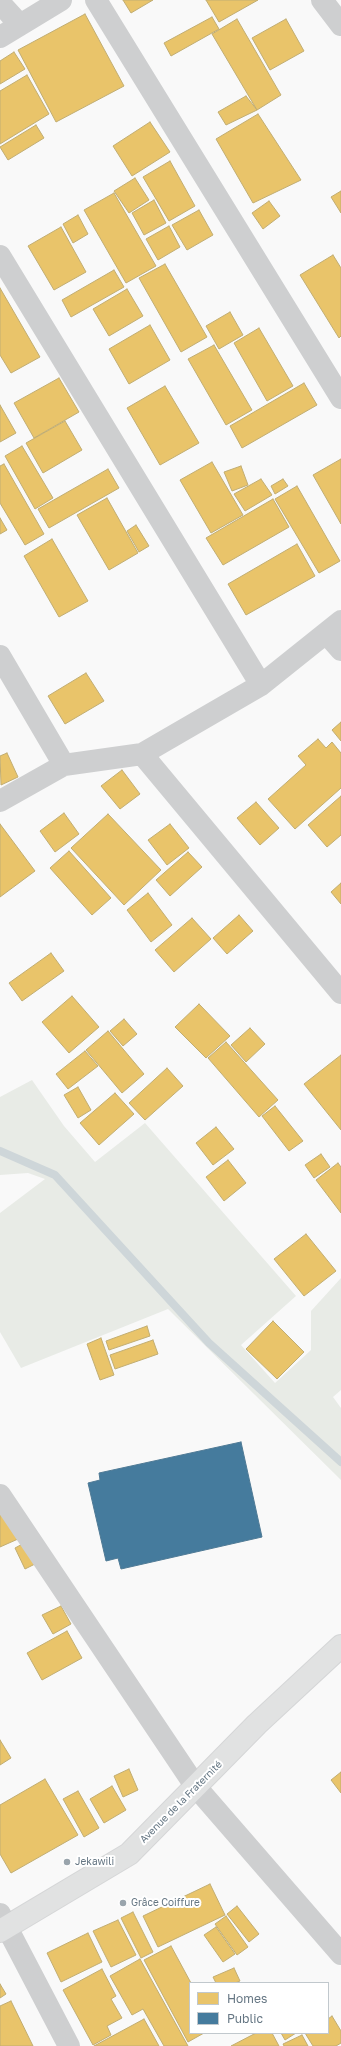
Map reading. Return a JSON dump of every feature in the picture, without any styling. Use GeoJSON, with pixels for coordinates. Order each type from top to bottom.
{"type":"FeatureCollection","features":[{"type":"Feature","properties":{"kind":"main road","name":"Avenue de la Fraternité"},"geometry":{"type":"LineString","coordinates":[[2,1924],[130,1854],[257,1724],[341,1646]]}},
{"type":"Feature","properties":{"kind":"street"},"geometry":{"type":"LineString","coordinates":[[0,37],[61,0]]}},
{"type":"Feature","properties":{"kind":"street"},"geometry":{"type":"LineString","coordinates":[[96,0],[341,398]]}},
{"type":"Feature","properties":{"kind":"street"},"geometry":{"type":"LineString","coordinates":[[322,0],[341,25]]}},
{"type":"Feature","properties":{"kind":"street"},"geometry":{"type":"LineString","coordinates":[[0,3],[20,25]]}},
{"type":"Feature","properties":{"kind":"street"},"geometry":{"type":"LineString","coordinates":[[0,256],[261,685]]}},
{"type":"Feature","properties":{"kind":"street"},"geometry":{"type":"LineString","coordinates":[[0,801],[64,764],[142,754],[261,685],[334,627],[341,650]]}},
{"type":"Feature","properties":{"kind":"street"},"geometry":{"type":"LineString","coordinates":[[0,656],[64,764]]}},
{"type":"Feature","properties":{"kind":"street"},"geometry":{"type":"LineString","coordinates":[[142,754],[341,993]]}},
{"type":"Feature","properties":{"kind":"street"},"geometry":{"type":"LineString","coordinates":[[0,1495],[196,1787],[341,1954]]}},
{"type":"Feature","properties":{"kind":"street"},"geometry":{"type":"LineString","coordinates":[[2,1924],[69,2046]]}},
{"type":"Feature","properties":{"kind":"shaded area"},"geometry":{"type":"Polygon","coordinates":[[[32,1080],[64,1126],[95,1162],[145,1123],[296,1296],[241,1345],[275,1383],[311,1350],[311,1311],[341,1278],[341,1390],[333,1397],[341,1408],[341,1480],[168,1309],[21,1368],[0,1332],[0,1213],[45,1179],[28,1173],[0,1175],[0,1097],[32,1080]]]}},
{"type":"Feature","properties":{"kind":"building: Homes"},"geometry":{"type":"Polygon","coordinates":[[[123,0],[153,0],[131,13],[123,0]]]}},
{"type":"Feature","properties":{"kind":"building: Homes"},"geometry":{"type":"Polygon","coordinates":[[[206,0],[258,0],[219,22],[206,0]]]}},
{"type":"Feature","properties":{"kind":"building: Homes"},"geometry":{"type":"Polygon","coordinates":[[[85,14],[124,86],[56,122],[18,50],[85,14]]]}},
{"type":"Feature","properties":{"kind":"building: Homes"},"geometry":{"type":"Polygon","coordinates":[[[212,17],[219,29],[171,56],[164,43],[212,17]]]}},
{"type":"Feature","properties":{"kind":"building: Homes"},"geometry":{"type":"Polygon","coordinates":[[[237,19],[281,95],[257,110],[212,34],[237,19]]]}},
{"type":"Feature","properties":{"kind":"building: Homes"},"geometry":{"type":"Polygon","coordinates":[[[286,19],[304,51],[270,70],[252,38],[286,19]]]}},
{"type":"Feature","properties":{"kind":"building: Homes"},"geometry":{"type":"Polygon","coordinates":[[[14,52],[25,69],[0,84],[0,61],[14,52]]]}},
{"type":"Feature","properties":{"kind":"building: Homes"},"geometry":{"type":"Polygon","coordinates":[[[27,75],[49,114],[0,144],[0,91],[27,75]]]}},
{"type":"Feature","properties":{"kind":"building: Homes"},"geometry":{"type":"Polygon","coordinates":[[[246,96],[257,110],[226,125],[218,112],[246,96]]]}},
{"type":"Feature","properties":{"kind":"building: Homes"},"geometry":{"type":"Polygon","coordinates":[[[258,114],[301,180],[253,203],[216,139],[258,114]]]}},
{"type":"Feature","properties":{"kind":"building: Homes"},"geometry":{"type":"Polygon","coordinates":[[[150,122],[170,152],[132,176],[113,146],[150,122]]]}},
{"type":"Feature","properties":{"kind":"building: Homes"},"geometry":{"type":"Polygon","coordinates":[[[36,125],[44,138],[8,160],[0,147],[36,125]]]}},
{"type":"Feature","properties":{"kind":"building: Homes"},"geometry":{"type":"Polygon","coordinates":[[[170,161],[195,206],[169,221],[143,177],[170,161]]]}},
{"type":"Feature","properties":{"kind":"building: Homes"},"geometry":{"type":"Polygon","coordinates":[[[135,178],[149,200],[129,213],[114,191],[135,178]]]}},
{"type":"Feature","properties":{"kind":"building: Homes"},"geometry":{"type":"Polygon","coordinates":[[[341,191],[341,213],[331,197],[341,191]]]}},
{"type":"Feature","properties":{"kind":"building: Homes"},"geometry":{"type":"Polygon","coordinates":[[[114,193],[156,266],[126,283],[84,210],[114,193]]]}},
{"type":"Feature","properties":{"kind":"building: Homes"},"geometry":{"type":"Polygon","coordinates":[[[154,200],[166,223],[144,235],[132,213],[154,200]]]}},
{"type":"Feature","properties":{"kind":"building: Homes"},"geometry":{"type":"Polygon","coordinates":[[[269,201],[280,216],[263,229],[252,213],[269,201]]]}},
{"type":"Feature","properties":{"kind":"building: Homes"},"geometry":{"type":"Polygon","coordinates":[[[199,210],[213,235],[187,250],[172,225],[199,210]]]}},
{"type":"Feature","properties":{"kind":"building: Homes"},"geometry":{"type":"Polygon","coordinates":[[[78,215],[88,234],[73,243],[63,224],[78,215]]]}},
{"type":"Feature","properties":{"kind":"building: Homes"},"geometry":{"type":"Polygon","coordinates":[[[169,226],[180,247],[158,260],[146,239],[169,226]]]}},
{"type":"Feature","properties":{"kind":"building: Homes"},"geometry":{"type":"Polygon","coordinates":[[[61,227],[86,272],[54,290],[28,246],[61,227]]]}},
{"type":"Feature","properties":{"kind":"building: Homes"},"geometry":{"type":"Polygon","coordinates":[[[333,255],[341,268],[341,336],[339,338],[300,275],[333,255]]]}},
{"type":"Feature","properties":{"kind":"building: Homes"},"geometry":{"type":"Polygon","coordinates":[[[165,264],[207,337],[181,352],[139,278],[165,264]]]}},
{"type":"Feature","properties":{"kind":"building: Homes"},"geometry":{"type":"Polygon","coordinates":[[[114,270],[124,287],[71,317],[62,300],[114,270]]]}},
{"type":"Feature","properties":{"kind":"building: Homes"},"geometry":{"type":"Polygon","coordinates":[[[0,288],[40,357],[11,373],[0,355],[0,288]]]}},
{"type":"Feature","properties":{"kind":"building: Homes"},"geometry":{"type":"Polygon","coordinates":[[[127,289],[143,316],[109,336],[93,309],[127,289]]]}},
{"type":"Feature","properties":{"kind":"building: Homes"},"geometry":{"type":"Polygon","coordinates":[[[230,312],[243,335],[219,349],[206,326],[230,312]]]}},
{"type":"Feature","properties":{"kind":"building: Homes"},"geometry":{"type":"Polygon","coordinates":[[[150,325],[170,360],[129,384],[109,349],[150,325]]]}},
{"type":"Feature","properties":{"kind":"building: Homes"},"geometry":{"type":"Polygon","coordinates":[[[259,328],[293,386],[267,401],[234,343],[259,328]]]}},
{"type":"Feature","properties":{"kind":"building: Homes"},"geometry":{"type":"Polygon","coordinates":[[[214,345],[252,410],[226,425],[188,359],[214,345]]]}},
{"type":"Feature","properties":{"kind":"building: Homes"},"geometry":{"type":"Polygon","coordinates":[[[59,378],[79,412],[34,438],[14,403],[59,378]]]}},
{"type":"Feature","properties":{"kind":"building: Homes"},"geometry":{"type":"Polygon","coordinates":[[[304,383],[317,405],[242,448],[230,426],[304,383]]]}},
{"type":"Feature","properties":{"kind":"building: Homes"},"geometry":{"type":"Polygon","coordinates":[[[165,386],[199,443],[160,465],[127,408],[165,386]]]}},
{"type":"Feature","properties":{"kind":"building: Homes"},"geometry":{"type":"Polygon","coordinates":[[[0,405],[16,433],[0,442],[0,405]]]}},
{"type":"Feature","properties":{"kind":"building: Homes"},"geometry":{"type":"Polygon","coordinates":[[[65,421],[82,450],[43,473],[26,443],[65,421]]]}},
{"type":"Feature","properties":{"kind":"building: Homes"},"geometry":{"type":"Polygon","coordinates":[[[22,446],[53,498],[35,509],[5,456],[22,446]]]}},
{"type":"Feature","properties":{"kind":"building: Homes"},"geometry":{"type":"Polygon","coordinates":[[[341,459],[341,524],[313,475],[341,459]]]}},
{"type":"Feature","properties":{"kind":"building: Homes"},"geometry":{"type":"Polygon","coordinates":[[[212,462],[243,515],[211,533],[180,480],[212,462]]]}},
{"type":"Feature","properties":{"kind":"building: Homes"},"geometry":{"type":"Polygon","coordinates":[[[4,464],[44,534],[25,545],[0,503],[0,466],[4,464]]]}},
{"type":"Feature","properties":{"kind":"building: Homes"},"geometry":{"type":"Polygon","coordinates":[[[241,466],[248,485],[232,491],[224,472],[241,466]]]}},
{"type":"Feature","properties":{"kind":"building: Homes"},"geometry":{"type":"Polygon","coordinates":[[[108,469],[119,488],[49,528],[38,509],[108,469]]]}},
{"type":"Feature","properties":{"kind":"building: Homes"},"geometry":{"type":"Polygon","coordinates":[[[261,479],[272,495],[245,511],[234,494],[261,479]]]}},
{"type":"Feature","properties":{"kind":"building: Homes"},"geometry":{"type":"Polygon","coordinates":[[[283,479],[288,486],[275,494],[271,486],[283,479]]]}},
{"type":"Feature","properties":{"kind":"building: Homes"},"geometry":{"type":"Polygon","coordinates":[[[297,486],[340,561],[319,573],[275,499],[297,486]]]}},
{"type":"Feature","properties":{"kind":"building: Homes"},"geometry":{"type":"Polygon","coordinates":[[[107,498],[138,553],[109,570],[77,515],[107,498]]]}},
{"type":"Feature","properties":{"kind":"building: Homes"},"geometry":{"type":"Polygon","coordinates":[[[273,499],[289,527],[223,565],[206,538],[273,499]]]}},
{"type":"Feature","properties":{"kind":"building: Homes"},"geometry":{"type":"Polygon","coordinates":[[[0,518],[7,530],[0,534],[0,518]]]}},
{"type":"Feature","properties":{"kind":"building: Homes"},"geometry":{"type":"Polygon","coordinates":[[[136,525],[149,546],[139,552],[127,531],[136,525]]]}},
{"type":"Feature","properties":{"kind":"building: Homes"},"geometry":{"type":"Polygon","coordinates":[[[52,539],[88,601],[59,617],[24,556],[52,539]]]}},
{"type":"Feature","properties":{"kind":"building: Homes"},"geometry":{"type":"Polygon","coordinates":[[[297,544],[315,576],[246,615],[228,584],[297,544]]]}},
{"type":"Feature","properties":{"kind":"building: Homes"},"geometry":{"type":"Polygon","coordinates":[[[86,673],[104,701],[65,724],[48,696],[86,673]]]}},
{"type":"Feature","properties":{"kind":"building: Homes"},"geometry":{"type":"Polygon","coordinates":[[[341,722],[341,741],[332,730],[341,722]]]}},
{"type":"Feature","properties":{"kind":"building: Homes"},"geometry":{"type":"Polygon","coordinates":[[[318,739],[326,748],[332,742],[341,753],[341,788],[295,829],[268,799],[306,765],[298,756],[318,739]]]}},
{"type":"Feature","properties":{"kind":"building: Homes"},"geometry":{"type":"Polygon","coordinates":[[[7,753],[18,777],[1,785],[0,756],[7,753]]]}},
{"type":"Feature","properties":{"kind":"building: Homes"},"geometry":{"type":"Polygon","coordinates":[[[122,770],[140,794],[120,809],[101,786],[122,770]]]}},
{"type":"Feature","properties":{"kind":"building: Homes"},"geometry":{"type":"Polygon","coordinates":[[[341,796],[341,835],[327,847],[308,825],[341,796]]]}},
{"type":"Feature","properties":{"kind":"building: Homes"},"geometry":{"type":"Polygon","coordinates":[[[256,802],[279,828],[260,845],[237,818],[256,802]]]}},
{"type":"Feature","properties":{"kind":"building: Homes"},"geometry":{"type":"Polygon","coordinates":[[[64,813],[79,834],[55,852],[40,831],[64,813]]]}},
{"type":"Feature","properties":{"kind":"building: Homes"},"geometry":{"type":"Polygon","coordinates":[[[108,814],[161,870],[124,905],[71,848],[108,814]]]}},
{"type":"Feature","properties":{"kind":"building: Homes"},"geometry":{"type":"Polygon","coordinates":[[[0,824],[35,871],[0,897],[0,824]]]}},
{"type":"Feature","properties":{"kind":"building: Homes"},"geometry":{"type":"Polygon","coordinates":[[[170,824],[189,848],[167,865],[148,840],[170,824]]]}},
{"type":"Feature","properties":{"kind":"building: Homes"},"geometry":{"type":"Polygon","coordinates":[[[69,851],[111,898],[92,915],[50,868],[69,851]]]}},
{"type":"Feature","properties":{"kind":"building: Homes"},"geometry":{"type":"Polygon","coordinates":[[[188,852],[202,867],[170,896],[156,880],[188,852]]]}},
{"type":"Feature","properties":{"kind":"building: Homes"},"geometry":{"type":"Polygon","coordinates":[[[341,883],[341,904],[331,892],[341,883]]]}},
{"type":"Feature","properties":{"kind":"building: Homes"},"geometry":{"type":"Polygon","coordinates":[[[148,893],[172,925],[151,942],[127,910],[148,893]]]}},
{"type":"Feature","properties":{"kind":"building: Homes"},"geometry":{"type":"Polygon","coordinates":[[[239,915],[253,931],[227,954],[213,938],[239,915]]]}},
{"type":"Feature","properties":{"kind":"building: Homes"},"geometry":{"type":"Polygon","coordinates":[[[192,918],[211,939],[174,972],[155,950],[192,918]]]}},
{"type":"Feature","properties":{"kind":"building: Homes"},"geometry":{"type":"Polygon","coordinates":[[[51,953],[64,971],[22,1001],[9,983],[51,953]]]}},
{"type":"Feature","properties":{"kind":"building: Homes"},"geometry":{"type":"Polygon","coordinates":[[[72,996],[99,1027],[69,1053],[42,1022],[72,996]]]}},
{"type":"Feature","properties":{"kind":"building: Homes"},"geometry":{"type":"Polygon","coordinates":[[[199,1004],[230,1036],[206,1058],[175,1027],[199,1004]]]}},
{"type":"Feature","properties":{"kind":"building: Homes"},"geometry":{"type":"Polygon","coordinates":[[[124,1019],[137,1034],[123,1046],[110,1031],[124,1019]]]}},
{"type":"Feature","properties":{"kind":"building: Homes"},"geometry":{"type":"Polygon","coordinates":[[[250,1028],[265,1044],[246,1062],[231,1045],[250,1028]]]}},
{"type":"Feature","properties":{"kind":"building: Homes"},"geometry":{"type":"Polygon","coordinates":[[[108,1031],[144,1074],[122,1093],[86,1050],[108,1031]]]}},
{"type":"Feature","properties":{"kind":"building: Homes"},"geometry":{"type":"Polygon","coordinates":[[[226,1042],[278,1100],[259,1117],[208,1058],[226,1042]]]}},
{"type":"Feature","properties":{"kind":"building: Homes"},"geometry":{"type":"Polygon","coordinates":[[[85,1051],[98,1066],[68,1089],[56,1074],[85,1051]]]}},
{"type":"Feature","properties":{"kind":"building: Homes"},"geometry":{"type":"Polygon","coordinates":[[[341,1055],[341,1130],[304,1084],[341,1055]]]}},
{"type":"Feature","properties":{"kind":"building: Homes"},"geometry":{"type":"Polygon","coordinates":[[[167,1068],[183,1086],[145,1120],[129,1103],[167,1068]]]}},
{"type":"Feature","properties":{"kind":"building: Homes"},"geometry":{"type":"Polygon","coordinates":[[[78,1087],[91,1110],[78,1118],[64,1095],[78,1087]]]}},
{"type":"Feature","properties":{"kind":"building: Homes"},"geometry":{"type":"Polygon","coordinates":[[[115,1093],[134,1114],[99,1145],[80,1123],[115,1093]]]}},
{"type":"Feature","properties":{"kind":"building: Homes"},"geometry":{"type":"Polygon","coordinates":[[[275,1106],[303,1141],[289,1151],[262,1116],[275,1106]]]}},
{"type":"Feature","properties":{"kind":"building: Homes"},"geometry":{"type":"Polygon","coordinates":[[[216,1127],[234,1149],[213,1165],[196,1143],[216,1127]]]}},
{"type":"Feature","properties":{"kind":"building: Homes"},"geometry":{"type":"Polygon","coordinates":[[[321,1154],[330,1167],[314,1178],[305,1165],[321,1154]]]}},
{"type":"Feature","properties":{"kind":"building: Homes"},"geometry":{"type":"Polygon","coordinates":[[[228,1160],[246,1183],[224,1201],[206,1177],[228,1160]]]}},
{"type":"Feature","properties":{"kind":"building: Homes"},"geometry":{"type":"Polygon","coordinates":[[[338,1163],[341,1167],[341,1213],[316,1180],[338,1163]]]}},
{"type":"Feature","properties":{"kind":"building: Homes"},"geometry":{"type":"Polygon","coordinates":[[[306,1234],[336,1271],[304,1296],[274,1259],[306,1234]]]}},
{"type":"Feature","properties":{"kind":"building: Homes"},"geometry":{"type":"Polygon","coordinates":[[[273,1321],[304,1352],[277,1379],[246,1349],[273,1321]]]}},
{"type":"Feature","properties":{"kind":"building: Homes"},"geometry":{"type":"Polygon","coordinates":[[[147,1326],[150,1336],[109,1350],[106,1341],[147,1326]]]}},
{"type":"Feature","properties":{"kind":"building: Homes"},"geometry":{"type":"Polygon","coordinates":[[[101,1338],[114,1375],[100,1380],[87,1344],[101,1338]]]}},
{"type":"Feature","properties":{"kind":"building: Homes"},"geometry":{"type":"Polygon","coordinates":[[[153,1340],[158,1354],[115,1369],[110,1355],[153,1340]]]}},
{"type":"Feature","properties":{"kind":"building: Homes"},"geometry":{"type":"Polygon","coordinates":[[[0,1507],[18,1539],[0,1547],[0,1507]]]}},
{"type":"Feature","properties":{"kind":"building: Homes"},"geometry":{"type":"Polygon","coordinates":[[[28,1541],[39,1562],[25,1569],[15,1548],[28,1541]]]}},
{"type":"Feature","properties":{"kind":"building: Homes"},"geometry":{"type":"Polygon","coordinates":[[[61,1606],[71,1624],[53,1634],[42,1615],[61,1606]]]}},
{"type":"Feature","properties":{"kind":"building: Homes"},"geometry":{"type":"Polygon","coordinates":[[[67,1631],[82,1658],[42,1680],[27,1653],[67,1631]]]}},
{"type":"Feature","properties":{"kind":"building: Homes"},"geometry":{"type":"Polygon","coordinates":[[[0,1740],[11,1758],[0,1765],[0,1740]]]}},
{"type":"Feature","properties":{"kind":"building: Homes"},"geometry":{"type":"Polygon","coordinates":[[[129,1769],[138,1790],[123,1797],[114,1776],[129,1769]]]}},
{"type":"Feature","properties":{"kind":"building: Homes"},"geometry":{"type":"Polygon","coordinates":[[[341,1772],[341,1793],[331,1780],[341,1772]]]}},
{"type":"Feature","properties":{"kind":"building: Homes"},"geometry":{"type":"Polygon","coordinates":[[[45,1779],[78,1835],[11,1873],[0,1854],[0,1805],[45,1779]]]}},
{"type":"Feature","properties":{"kind":"building: Homes"},"geometry":{"type":"Polygon","coordinates":[[[112,1786],[126,1810],[104,1823],[90,1799],[112,1786]]]}},
{"type":"Feature","properties":{"kind":"building: Homes"},"geometry":{"type":"Polygon","coordinates":[[[78,1791],[99,1828],[84,1837],[63,1799],[78,1791]]]}},
{"type":"Feature","properties":{"kind":"building: Homes"},"geometry":{"type":"Polygon","coordinates":[[[210,1884],[225,1915],[158,1947],[143,1916],[210,1884]]]}},
{"type":"Feature","properties":{"kind":"building: Homes"},"geometry":{"type":"Polygon","coordinates":[[[237,1906],[259,1934],[249,1942],[227,1914],[237,1906]]]}},
{"type":"Feature","properties":{"kind":"building: Homes"},"geometry":{"type":"Polygon","coordinates":[[[133,1912],[153,1952],[141,1958],[121,1918],[133,1912]]]}},
{"type":"Feature","properties":{"kind":"building: Homes"},"geometry":{"type":"Polygon","coordinates":[[[226,1916],[248,1947],[237,1955],[215,1924],[226,1916]]]}},
{"type":"Feature","properties":{"kind":"building: Homes"},"geometry":{"type":"Polygon","coordinates":[[[118,1920],[136,1955],[111,1967],[93,1931],[118,1920]]]}},
{"type":"Feature","properties":{"kind":"building: Homes"},"geometry":{"type":"Polygon","coordinates":[[[216,1927],[235,1954],[223,1962],[204,1935],[216,1927]]]}},
{"type":"Feature","properties":{"kind":"building: Homes"},"geometry":{"type":"Polygon","coordinates":[[[88,1933],[102,1962],[61,1982],[47,1953],[88,1933]]]}},
{"type":"Feature","properties":{"kind":"building: Homes"},"geometry":{"type":"Polygon","coordinates":[[[171,1946],[190,1982],[189,1982],[189,2034],[202,2034],[188,2042],[144,1960],[171,1946]]]}},
{"type":"Feature","properties":{"kind":"building: Homes"},"geometry":{"type":"Polygon","coordinates":[[[140,1959],[188,2046],[164,2046],[143,2009],[132,2015],[110,1976],[140,1959]]]}},
{"type":"Feature","properties":{"kind":"building: Homes"},"geometry":{"type":"Polygon","coordinates":[[[234,1968],[240,1981],[216,1982],[213,1977],[234,1968]]]}},
{"type":"Feature","properties":{"kind":"building: Homes"},"geometry":{"type":"Polygon","coordinates":[[[102,1969],[116,1996],[111,1999],[122,2018],[107,2026],[111,2035],[93,2045],[63,1990],[102,1969]]]}},
{"type":"Feature","properties":{"kind":"building: Homes"},"geometry":{"type":"Polygon","coordinates":[[[0,1984],[6,1994],[0,1998],[0,1984]]]}},
{"type":"Feature","properties":{"kind":"building: Homes"},"geometry":{"type":"Polygon","coordinates":[[[11,2001],[33,2046],[0,2046],[0,2006],[11,2001]]]}},
{"type":"Feature","properties":{"kind":"building: Homes"},"geometry":{"type":"Polygon","coordinates":[[[332,2016],[341,2031],[341,2043],[336,2046],[313,2046],[306,2034],[329,2034],[329,2018],[332,2016]]]}},
{"type":"Feature","properties":{"kind":"building: Homes"},"geometry":{"type":"Polygon","coordinates":[[[144,2019],[159,2046],[94,2046],[144,2019]]]}},
{"type":"Feature","properties":{"kind":"building: Homes"},"geometry":{"type":"Polygon","coordinates":[[[254,2034],[273,2034],[279,2046],[231,2046],[254,2034]]]}},
{"type":"Feature","properties":{"kind":"building: Homes"},"geometry":{"type":"Polygon","coordinates":[[[282,2034],[294,2034],[285,2040],[282,2034]]]}},
{"type":"Feature","properties":{"kind":"building: Homes"},"geometry":{"type":"Polygon","coordinates":[[[302,2035],[308,2046],[284,2046],[283,2044],[302,2035]]]}},
{"type":"Feature","properties":{"kind":"building: Public"},"geometry":{"type":"Polygon","coordinates":[[[241,1442],[262,1537],[121,1569],[118,1558],[106,1561],[88,1483],[100,1480],[99,1473],[241,1442]]]}},
{"type":"Feature","properties":{"kind":"waterway"},"geometry":{"type":"LineString","coordinates":[[0,1151],[55,1175],[209,1343],[341,1462]]}},
{"type":"Feature","properties":{"kind":"place","name":"Jekawili"},"geometry":{"type":"Point","coordinates":[67,1862]}},
{"type":"Feature","properties":{"kind":"place","name":"Grâce Coiffure"},"geometry":{"type":"Point","coordinates":[123,1903]}}]}
